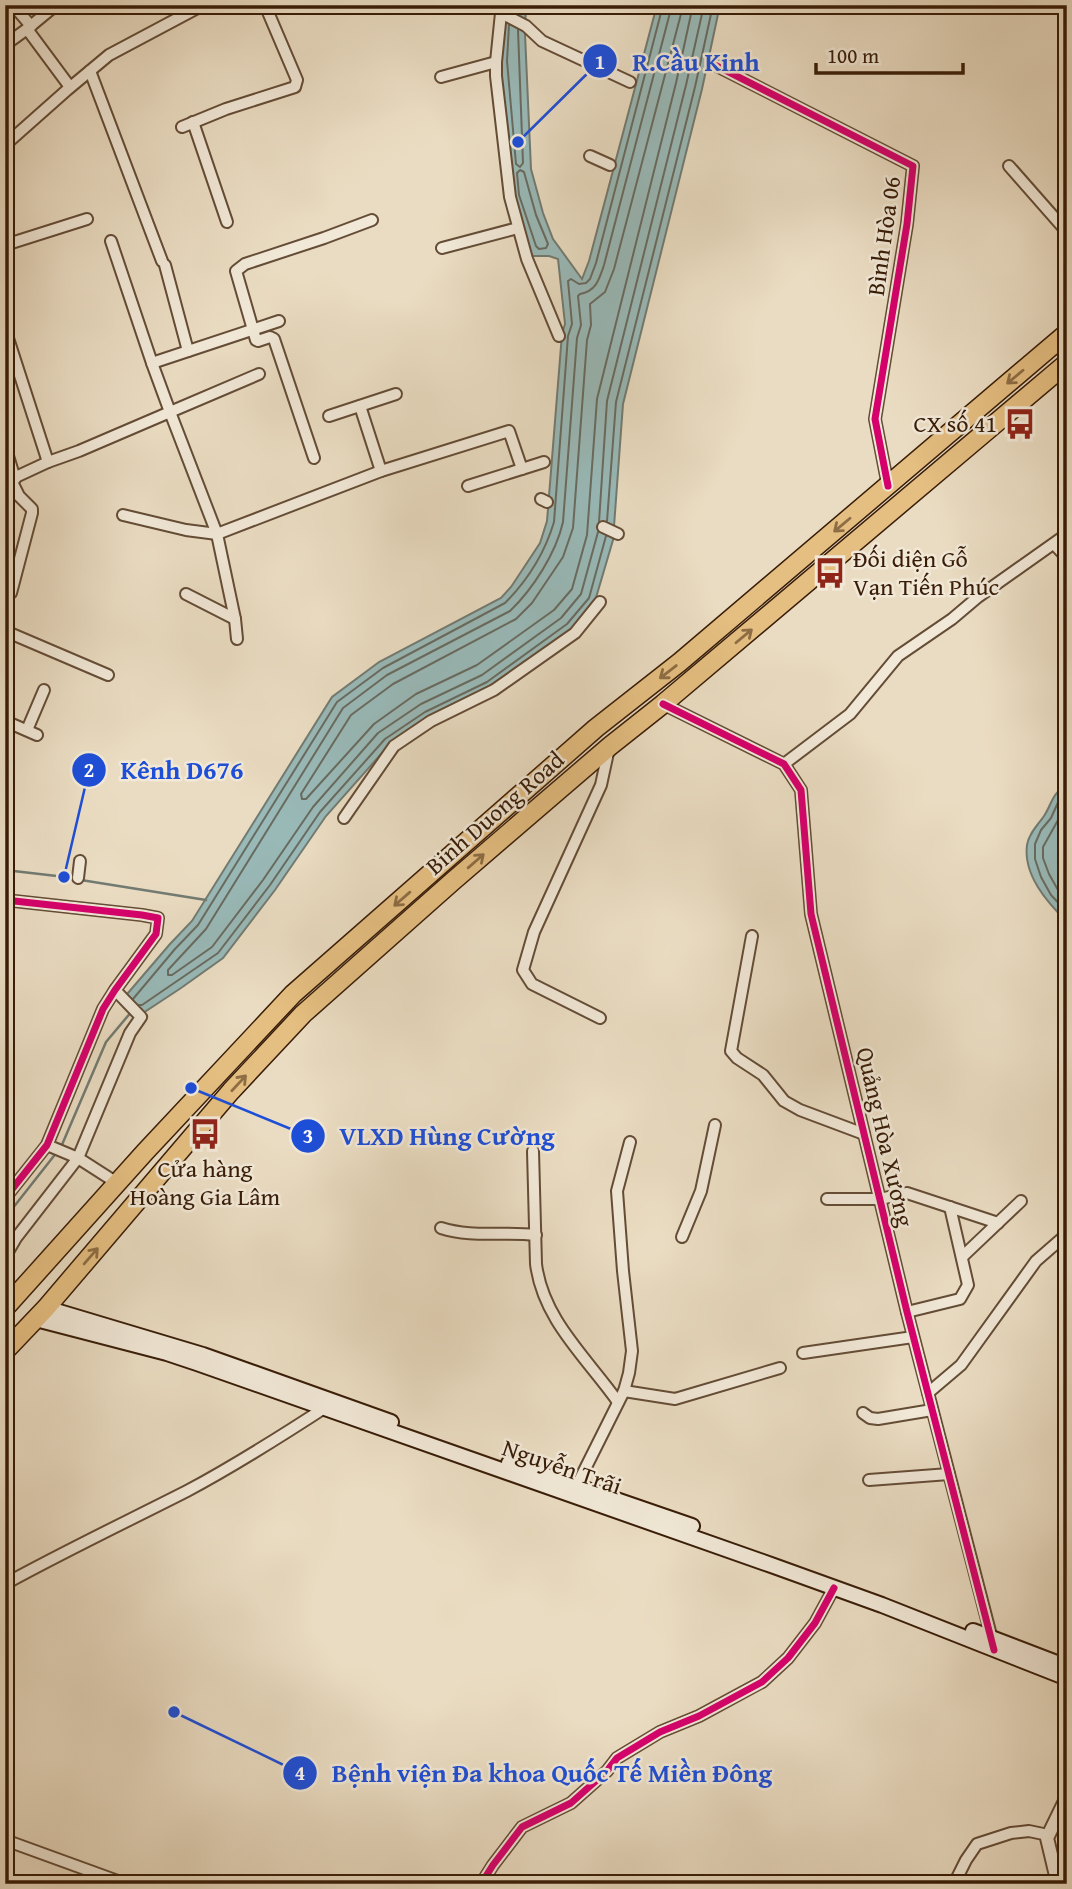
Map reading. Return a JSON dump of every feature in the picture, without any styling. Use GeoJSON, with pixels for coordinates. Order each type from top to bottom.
{"type":"FeatureCollection","features":[{"type":"Feature","properties":{"kind":"highway","name":"Binh Duong Road"},"geometry":{"type":"LineString","coordinates":[[7,1300],[30,1281],[293,994],[596,728],[680,662],[909,467],[1064,340]]}},
{"type":"Feature","properties":{"kind":"highway","name":"Binh Duong Road"},"geometry":{"type":"LineString","coordinates":[[5,1351],[41,1313],[231,1091],[303,1014],[610,746],[1067,363]]}},
{"type":"Feature","properties":{"kind":"highway"},"geometry":{"type":"LineString","coordinates":[[909,467],[924,483]]}},
{"type":"Feature","properties":{"kind":"highway"},"geometry":{"type":"LineString","coordinates":[[596,728],[610,746]]}},
{"type":"Feature","properties":{"kind":"highway"},"geometry":{"type":"LineString","coordinates":[[7,1300],[41,1313]]}},
{"type":"Feature","properties":{"kind":"main road","name":"Nguyễn Trãi"},"geometry":{"type":"LineString","coordinates":[[41,1313],[329,1405],[775,1561],[834,1588],[1067,1667]]}},
{"type":"Feature","properties":{"kind":"main road","name":"Nguyễn Trãi"},"geometry":{"type":"LineString","coordinates":[[501,1465],[577,1485],[993,1644],[1067,1678]]}},
{"type":"Feature","properties":{"kind":"street"},"geometry":{"type":"LineString","coordinates":[[13,5],[70,88]]}},
{"type":"Feature","properties":{"kind":"street"},"geometry":{"type":"LineString","coordinates":[[5,37],[9,42],[56,5]]}},
{"type":"Feature","properties":{"kind":"street"},"geometry":{"type":"LineString","coordinates":[[5,145],[109,55],[203,5]]}},
{"type":"Feature","properties":{"kind":"street"},"geometry":{"type":"LineString","coordinates":[[182,127],[295,87],[297,80],[265,5]]}},
{"type":"Feature","properties":{"kind":"street"},"geometry":{"type":"LineString","coordinates":[[559,336],[527,259],[510,197],[496,62],[499,9],[526,26],[542,41],[630,82]]}},
{"type":"Feature","properties":{"kind":"street"},"geometry":{"type":"LineString","coordinates":[[441,77],[496,62]]}},
{"type":"Feature","properties":{"kind":"street","name":"Bình Hòa 06"},"geometry":{"type":"LineString","coordinates":[[716,65],[913,166],[908,225],[876,419],[888,486]]}},
{"type":"Feature","properties":{"kind":"street"},"geometry":{"type":"LineString","coordinates":[[90,71],[163,263],[188,351]]}},
{"type":"Feature","properties":{"kind":"street"},"geometry":{"type":"LineString","coordinates":[[193,122],[228,222]]}},
{"type":"Feature","properties":{"kind":"street"},"geometry":{"type":"LineString","coordinates":[[590,156],[610,165]]}},
{"type":"Feature","properties":{"kind":"street"},"geometry":{"type":"LineString","coordinates":[[1009,166],[1067,232]]}},
{"type":"Feature","properties":{"kind":"street"},"geometry":{"type":"LineString","coordinates":[[5,245],[87,219]]}},
{"type":"Feature","properties":{"kind":"street"},"geometry":{"type":"LineString","coordinates":[[314,458],[274,339],[270,337],[257,341],[236,274],[245,264],[372,219]]}},
{"type":"Feature","properties":{"kind":"street"},"geometry":{"type":"LineString","coordinates":[[442,248],[518,228]]}},
{"type":"Feature","properties":{"kind":"street"},"geometry":{"type":"LineString","coordinates":[[111,242],[152,363],[218,534],[237,639]]}},
{"type":"Feature","properties":{"kind":"street"},"geometry":{"type":"LineString","coordinates":[[152,363],[279,321]]}},
{"type":"Feature","properties":{"kind":"street"},"geometry":{"type":"LineString","coordinates":[[5,329],[48,462]]}},
{"type":"Feature","properties":{"kind":"street"},"geometry":{"type":"LineString","coordinates":[[11,480],[259,374]]}},
{"type":"Feature","properties":{"kind":"street"},"geometry":{"type":"LineString","coordinates":[[329,416],[396,394]]}},
{"type":"Feature","properties":{"kind":"street"},"geometry":{"type":"LineString","coordinates":[[360,406],[381,471]]}},
{"type":"Feature","properties":{"kind":"street"},"geometry":{"type":"LineString","coordinates":[[123,515],[186,530],[218,534],[381,471],[509,431],[522,469]]}},
{"type":"Feature","properties":{"kind":"street"},"geometry":{"type":"LineString","coordinates":[[5,446],[11,480],[19,496],[32,509],[11,593]]}},
{"type":"Feature","properties":{"kind":"street"},"geometry":{"type":"LineString","coordinates":[[468,486],[544,462]]}},
{"type":"Feature","properties":{"kind":"street"},"geometry":{"type":"LineString","coordinates":[[603,527],[618,534]]}},
{"type":"Feature","properties":{"kind":"street"},"geometry":{"type":"LineString","coordinates":[[663,704],[784,764],[850,714],[898,656],[1067,534]]}},
{"type":"Feature","properties":{"kind":"street"},"geometry":{"type":"LineString","coordinates":[[1054,544],[1067,558]]}},
{"type":"Feature","properties":{"kind":"street"},"geometry":{"type":"LineString","coordinates":[[186,594],[235,619]]}},
{"type":"Feature","properties":{"kind":"street"},"geometry":{"type":"LineString","coordinates":[[344,818],[394,746],[431,721],[494,690],[575,632],[600,602]]}},
{"type":"Feature","properties":{"kind":"street"},"geometry":{"type":"LineString","coordinates":[[5,631],[108,675]]}},
{"type":"Feature","properties":{"kind":"street"},"geometry":{"type":"LineString","coordinates":[[5,721],[32,732],[44,690]]}},
{"type":"Feature","properties":{"kind":"street"},"geometry":{"type":"LineString","coordinates":[[600,1018],[532,984],[523,970],[534,932],[601,785],[610,746]]}},
{"type":"Feature","properties":{"kind":"street","name":"Quảng Hòa Xương"},"geometry":{"type":"LineString","coordinates":[[784,764],[801,790],[811,914],[906,1312],[993,1644]]}},
{"type":"Feature","properties":{"kind":"street"},"geometry":{"type":"LineString","coordinates":[[78,878],[80,861]]}},
{"type":"Feature","properties":{"kind":"street"},"geometry":{"type":"LineString","coordinates":[[5,900],[75,902],[158,918],[156,934],[115,990],[94,1027],[47,1145],[5,1198]]}},
{"type":"Feature","properties":{"kind":"street"},"geometry":{"type":"LineString","coordinates":[[752,936],[731,1051],[762,1075],[784,1101],[800,1110],[864,1134]]}},
{"type":"Feature","properties":{"kind":"street"},"geometry":{"type":"LineString","coordinates":[[5,1257],[16,1238],[78,1158],[127,1041],[141,1017],[115,990]]}},
{"type":"Feature","properties":{"kind":"street"},"geometry":{"type":"LineString","coordinates":[[682,1237],[701,1192],[715,1125]]}},
{"type":"Feature","properties":{"kind":"street"},"geometry":{"type":"LineString","coordinates":[[577,1485],[624,1391],[632,1350],[617,1191],[631,1142]]}},
{"type":"Feature","properties":{"kind":"street"},"geometry":{"type":"LineString","coordinates":[[47,1145],[78,1158],[117,1183]]}},
{"type":"Feature","properties":{"kind":"street"},"geometry":{"type":"LineString","coordinates":[[533,1152],[538,1280],[551,1313],[618,1402]]}},
{"type":"Feature","properties":{"kind":"street"},"geometry":{"type":"LineString","coordinates":[[827,1199],[880,1199],[907,1193],[998,1223]]}},
{"type":"Feature","properties":{"kind":"street"},"geometry":{"type":"LineString","coordinates":[[962,1257],[1021,1201]]}},
{"type":"Feature","properties":{"kind":"street"},"geometry":{"type":"LineString","coordinates":[[906,1312],[960,1299],[968,1285],[950,1207]]}},
{"type":"Feature","properties":{"kind":"street"},"geometry":{"type":"LineString","coordinates":[[441,1228],[466,1234],[508,1232],[536,1235]]}},
{"type":"Feature","properties":{"kind":"street"},"geometry":{"type":"LineString","coordinates":[[928,1393],[961,1364],[1037,1261],[1067,1234]]}},
{"type":"Feature","properties":{"kind":"street"},"geometry":{"type":"LineString","coordinates":[[803,1353],[913,1337]]}},
{"type":"Feature","properties":{"kind":"street"},"geometry":{"type":"LineString","coordinates":[[624,1391],[675,1399],[780,1368]]}},
{"type":"Feature","properties":{"kind":"street"},"geometry":{"type":"LineString","coordinates":[[5,1584],[253,1454],[329,1405]]}},
{"type":"Feature","properties":{"kind":"street"},"geometry":{"type":"LineString","coordinates":[[863,1413],[878,1419],[932,1410]]}},
{"type":"Feature","properties":{"kind":"street"},"geometry":{"type":"LineString","coordinates":[[869,1480],[949,1474]]}},
{"type":"Feature","properties":{"kind":"street"},"geometry":{"type":"LineString","coordinates":[[481,1884],[522,1827],[571,1803],[599,1779],[617,1758],[660,1732],[699,1716],[762,1682],[788,1658],[815,1623],[834,1588]]}},
{"type":"Feature","properties":{"kind":"street"},"geometry":{"type":"LineString","coordinates":[[1058,1884],[1048,1833],[1067,1797]]}},
{"type":"Feature","properties":{"kind":"street"},"geometry":{"type":"LineString","coordinates":[[954,1884],[977,1844],[1011,1833],[1048,1833]]}},
{"type":"Feature","properties":{"kind":"street"},"geometry":{"type":"LineString","coordinates":[[5,1840],[100,1879],[118,1882]]}},
{"type":"Feature","properties":{"kind":"water"},"geometry":{"type":"Polygon","coordinates":[[[504,5],[526,5],[531,169],[553,239],[582,279],[657,5],[720,5],[702,89],[623,404],[613,540],[595,601],[572,629],[490,688],[390,744],[326,816],[275,890],[223,958],[140,1015],[122,1000],[192,921],[332,697],[379,662],[501,598],[540,543],[547,521],[565,324],[558,259],[532,256],[513,196],[500,61],[504,5]]]}},
{"type":"Feature","properties":{"kind":"water"},"geometry":{"type":"Polygon","coordinates":[[[1067,786],[1067,922],[1038,887],[1029,867],[1027,845],[1055,795],[1067,786]]]}},
{"type":"Feature","properties":{"kind":"waterway"},"geometry":{"type":"LineString","coordinates":[[5,870],[74,878]]}},
{"type":"Feature","properties":{"kind":"waterway"},"geometry":{"type":"LineString","coordinates":[[81,880],[206,900]]}},
{"type":"Feature","properties":{"kind":"waterway"},"geometry":{"type":"LineString","coordinates":[[61,1147],[106,1042],[132,1011]]}},
{"type":"Feature","properties":{"kind":"waterway"},"geometry":{"type":"LineString","coordinates":[[5,1218],[57,1152]]}},
{"type":"Feature","properties":{"kind":"cycle path"},"geometry":{"type":"LineString","coordinates":[[713,64],[913,166],[907,224],[875,419],[888,486]]}},
{"type":"Feature","properties":{"kind":"cycle path"},"geometry":{"type":"LineString","coordinates":[[663,704],[784,764],[801,790],[811,914],[907,1312],[994,1650]]}},
{"type":"Feature","properties":{"kind":"cycle path"},"geometry":{"type":"LineString","coordinates":[[5,900],[158,918],[156,934],[103,1009],[47,1145],[5,1198]]}},
{"type":"Feature","properties":{"kind":"cycle path"},"geometry":{"type":"LineString","coordinates":[[481,1884],[522,1827],[571,1803],[607,1771],[617,1758],[660,1732],[699,1716],[762,1682],[788,1658],[815,1623],[834,1588]]}},
{"type":"Feature","properties":{"kind":"place","name":"R.Cầu Kinh"},"geometry":{"type":"Point","coordinates":[518,142]}},
{"type":"Feature","properties":{"kind":"place","name":"CX số 41"},"geometry":{"type":"Point","coordinates":[1020,424]}},
{"type":"Feature","properties":{"kind":"place","name":"Đối diện Gỗ Vạn Tiến Phúc"},"geometry":{"type":"Point","coordinates":[830,573]}},
{"type":"Feature","properties":{"kind":"place","name":"Kênh D676"},"geometry":{"type":"Point","coordinates":[64,877]}},
{"type":"Feature","properties":{"kind":"place","name":"VLXD Hùng Cường"},"geometry":{"type":"Point","coordinates":[191,1088]}},
{"type":"Feature","properties":{"kind":"place","name":"Cửa hàng Hoàng Gia Lâm"},"geometry":{"type":"Point","coordinates":[205,1134]}},
{"type":"Feature","properties":{"kind":"place","name":"Bệnh viện Đa khoa Quốc Tế Miền Đông"},"geometry":{"type":"Point","coordinates":[174,1712]}}]}
